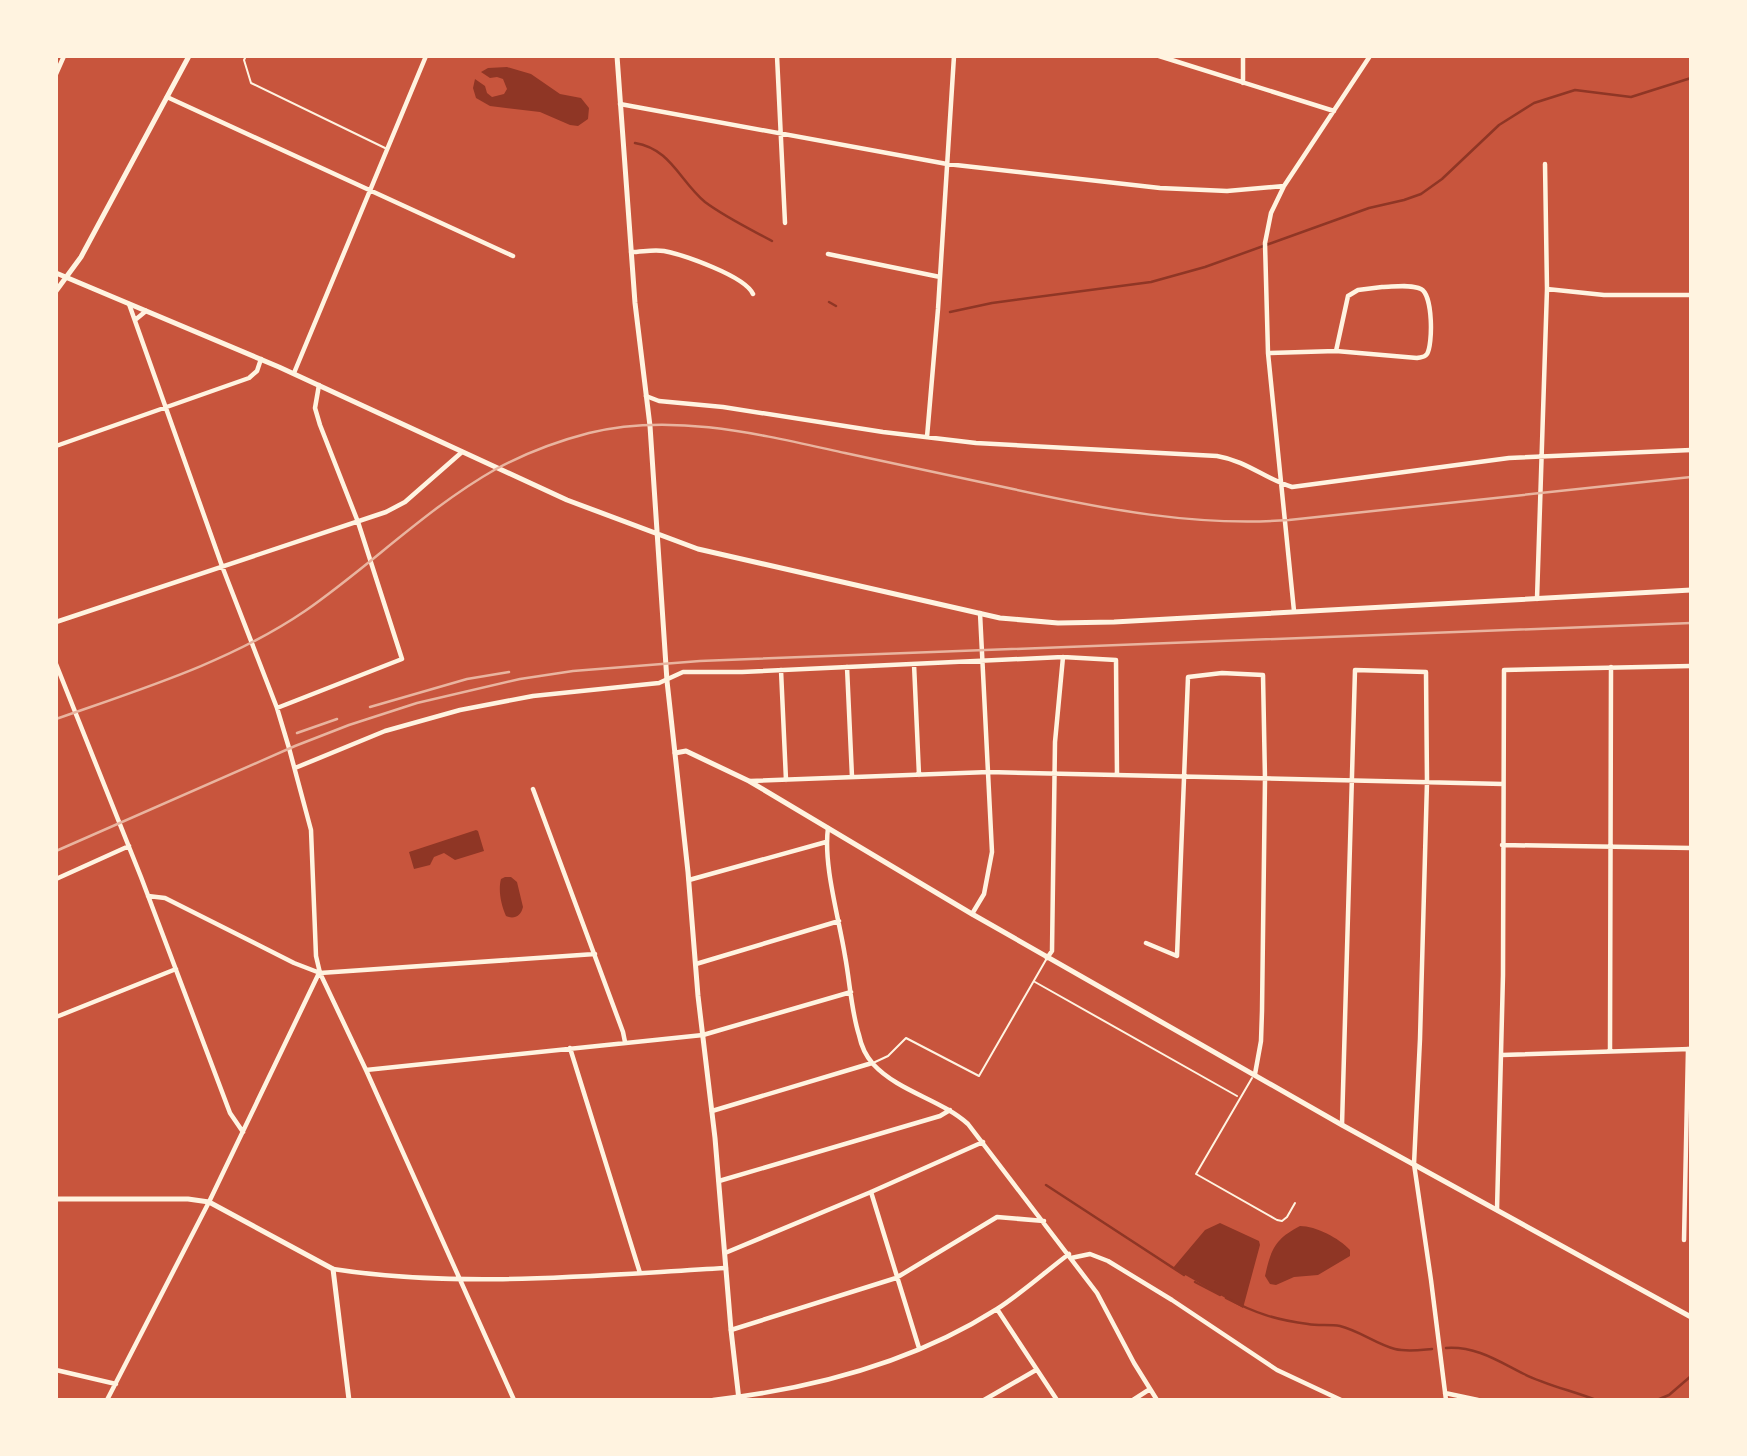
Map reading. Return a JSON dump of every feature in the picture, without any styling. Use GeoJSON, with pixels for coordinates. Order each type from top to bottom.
{"type":"FeatureCollection","features":[{"type":"Feature","properties":{"kind":"main road"},"geometry":{"type":"LineString","coordinates":[[56,290],[81,257],[189,56]]}},
{"type":"Feature","properties":{"kind":"main road"},"geometry":{"type":"LineString","coordinates":[[617,56],[667,681],[739,1399]]}},
{"type":"Feature","properties":{"kind":"main road"},"geometry":{"type":"LineString","coordinates":[[56,274],[294,373],[567,500],[656,535],[698,550],[1000,618],[1086,623],[1691,590]]}},
{"type":"Feature","properties":{"kind":"main road"},"geometry":{"type":"LineString","coordinates":[[675,753],[686,751],[749,781],[1047,958],[1342,1125],[1691,1317]]}},
{"type":"Feature","properties":{"kind":"main road"},"geometry":{"type":"LineString","coordinates":[[56,1199],[188,1199],[209,1202],[333,1269],[349,1400]]}},
{"type":"Feature","properties":{"kind":"street"},"geometry":{"type":"LineString","coordinates":[[56,74],[64,56]]}},
{"type":"Feature","properties":{"kind":"street"},"geometry":{"type":"LineString","coordinates":[[294,373],[426,56]]}},
{"type":"Feature","properties":{"kind":"street"},"geometry":{"type":"LineString","coordinates":[[777,56],[785,223]]}},
{"type":"Feature","properties":{"kind":"street"},"geometry":{"type":"LineString","coordinates":[[927,438],[954,56]]}},
{"type":"Feature","properties":{"kind":"street"},"geometry":{"type":"LineString","coordinates":[[1158,56],[1334,111]]}},
{"type":"Feature","properties":{"kind":"street"},"geometry":{"type":"LineString","coordinates":[[1180,56],[1180,63]]}},
{"type":"Feature","properties":{"kind":"street"},"geometry":{"type":"LineString","coordinates":[[1243,56],[1243,83]]}},
{"type":"Feature","properties":{"kind":"street"},"geometry":{"type":"LineString","coordinates":[[1294,611],[1268,353],[1265,243],[1272,213],[1284,186],[1370,56]]}},
{"type":"Feature","properties":{"kind":"street"},"geometry":{"type":"LineString","coordinates":[[167,97],[513,256]]}},
{"type":"Feature","properties":{"kind":"street"},"geometry":{"type":"LineString","coordinates":[[620,104],[947,164],[1160,188],[1227,191],[1284,186]]}},
{"type":"Feature","properties":{"kind":"street"},"geometry":{"type":"LineString","coordinates":[[1537,598],[1543,456],[1545,164]]}},
{"type":"Feature","properties":{"kind":"street"},"geometry":{"type":"LineString","coordinates":[[631,252],[661,250],[686,258],[744,283],[753,294]]}},
{"type":"Feature","properties":{"kind":"street"},"geometry":{"type":"LineString","coordinates":[[828,254],[940,277]]}},
{"type":"Feature","properties":{"kind":"street"},"geometry":{"type":"LineString","coordinates":[[1268,353],[1336,351],[1423,357],[1428,351],[1430,326],[1426,293],[1420,289],[1394,287],[1354,291],[1347,300],[1336,351]]}},
{"type":"Feature","properties":{"kind":"street"},"geometry":{"type":"LineString","coordinates":[[1546,289],[1604,295],[1691,295]]}},
{"type":"Feature","properties":{"kind":"street"},"geometry":{"type":"LineString","coordinates":[[129,304],[222,566],[277,708],[295,768],[311,830],[316,956],[320,973],[514,1400]]}},
{"type":"Feature","properties":{"kind":"street"},"geometry":{"type":"LineString","coordinates":[[135,320],[146,311]]}},
{"type":"Feature","properties":{"kind":"street"},"geometry":{"type":"LineString","coordinates":[[56,446],[249,378],[257,371],[261,359]]}},
{"type":"Feature","properties":{"kind":"street"},"geometry":{"type":"LineString","coordinates":[[277,708],[402,659],[358,522],[315,408],[319,385]]}},
{"type":"Feature","properties":{"kind":"street"},"geometry":{"type":"LineString","coordinates":[[646,396],[659,401],[723,407],[927,438],[988,444],[1217,456],[1251,466],[1282,484],[1303,487],[1443,466],[1543,456],[1691,450]]}},
{"type":"Feature","properties":{"kind":"street"},"geometry":{"type":"LineString","coordinates":[[56,622],[358,522],[405,502],[462,452]]}},
{"type":"Feature","properties":{"kind":"street"},"geometry":{"type":"LineString","coordinates":[[972,914],[984,894],[991,866],[992,837],[980,612]]}},
{"type":"Feature","properties":{"kind":"street"},"geometry":{"type":"LineString","coordinates":[[295,768],[385,731],[460,710],[533,696],[667,681],[682,672],[1063,657],[1116,660],[1116,775]]}},
{"type":"Feature","properties":{"kind":"street"},"geometry":{"type":"LineString","coordinates":[[1047,958],[1052,951],[1056,714],[1063,657]]}},
{"type":"Feature","properties":{"kind":"street"},"geometry":{"type":"LineString","coordinates":[[56,664],[129,846],[230,1113],[243,1132]]}},
{"type":"Feature","properties":{"kind":"street"},"geometry":{"type":"LineString","coordinates":[[914,664],[919,775]]}},
{"type":"Feature","properties":{"kind":"street"},"geometry":{"type":"LineString","coordinates":[[1497,1211],[1502,1055],[1504,670],[1691,666]]}},
{"type":"Feature","properties":{"kind":"street"},"geometry":{"type":"LineString","coordinates":[[847,667],[852,777]]}},
{"type":"Feature","properties":{"kind":"street"},"geometry":{"type":"LineString","coordinates":[[1609,1051],[1611,667]]}},
{"type":"Feature","properties":{"kind":"street"},"geometry":{"type":"LineString","coordinates":[[781,670],[786,780]]}},
{"type":"Feature","properties":{"kind":"street"},"geometry":{"type":"LineString","coordinates":[[1342,1125],[1355,670],[1426,672],[1427,782],[1414,1164],[1432,1280],[1446,1400]]}},
{"type":"Feature","properties":{"kind":"street"},"geometry":{"type":"LineString","coordinates":[[1146,943],[1177,956],[1188,677],[1222,673],[1263,675],[1265,779],[1262,1011],[1261,1041],[1255,1074]]}},
{"type":"Feature","properties":{"kind":"street"},"geometry":{"type":"LineString","coordinates":[[749,781],[989,772],[1503,784]]}},
{"type":"Feature","properties":{"kind":"street"},"geometry":{"type":"LineString","coordinates":[[533,789],[625,1042]]}},
{"type":"Feature","properties":{"kind":"street"},"geometry":{"type":"LineString","coordinates":[[828,828],[826,842],[851,992],[860,1039],[872,1063],[898,1083],[950,1110],[968,1124],[1097,1293],[1157,1400]]}},
{"type":"Feature","properties":{"kind":"street"},"geometry":{"type":"LineString","coordinates":[[688,880],[826,842]]}},
{"type":"Feature","properties":{"kind":"street"},"geometry":{"type":"LineString","coordinates":[[1502,845],[1691,848]]}},
{"type":"Feature","properties":{"kind":"street"},"geometry":{"type":"LineString","coordinates":[[56,879],[129,846]]}},
{"type":"Feature","properties":{"kind":"street"},"geometry":{"type":"LineString","coordinates":[[147,896],[165,898],[294,963],[320,973],[595,954]]}},
{"type":"Feature","properties":{"kind":"street"},"geometry":{"type":"LineString","coordinates":[[696,964],[839,921]]}},
{"type":"Feature","properties":{"kind":"street"},"geometry":{"type":"LineString","coordinates":[[56,1017],[176,968]]}},
{"type":"Feature","properties":{"kind":"street"},"geometry":{"type":"LineString","coordinates":[[107,1400],[209,1202],[320,973]]}},
{"type":"Feature","properties":{"kind":"street"},"geometry":{"type":"LineString","coordinates":[[366,1070],[703,1035],[851,992]]}},
{"type":"Feature","properties":{"kind":"street"},"geometry":{"type":"LineString","coordinates":[[570,1048],[640,1273]]}},
{"type":"Feature","properties":{"kind":"street"},"geometry":{"type":"LineString","coordinates":[[1502,1055],[1690,1049],[1684,1240]]}},
{"type":"Feature","properties":{"kind":"street"},"geometry":{"type":"LineString","coordinates":[[712,1111],[872,1063]]}},
{"type":"Feature","properties":{"kind":"street"},"geometry":{"type":"LineString","coordinates":[[719,1181],[940,1116],[950,1110]]}},
{"type":"Feature","properties":{"kind":"street"},"geometry":{"type":"LineString","coordinates":[[725,1253],[983,1142]]}},
{"type":"Feature","properties":{"kind":"street"},"geometry":{"type":"LineString","coordinates":[[871,1192],[919,1348]]}},
{"type":"Feature","properties":{"kind":"street"},"geometry":{"type":"LineString","coordinates":[[731,1330],[896,1278],[997,1217],[1044,1221]]}},
{"type":"Feature","properties":{"kind":"street"},"geometry":{"type":"LineString","coordinates":[[713,1400],[739,1399],[847,1375],[919,1348],[997,1309],[1070,1256],[1090,1254],[1108,1261],[1172,1300],[1277,1370],[1342,1400]]}},
{"type":"Feature","properties":{"kind":"street"},"geometry":{"type":"LineString","coordinates":[[333,1269],[383,1277],[459,1279],[726,1268]]}},
{"type":"Feature","properties":{"kind":"street"},"geometry":{"type":"LineString","coordinates":[[997,1309],[1056,1400]]}},
{"type":"Feature","properties":{"kind":"street"},"geometry":{"type":"LineString","coordinates":[[56,1370],[116,1384]]}},
{"type":"Feature","properties":{"kind":"street"},"geometry":{"type":"LineString","coordinates":[[984,1400],[1036,1370]]}},
{"type":"Feature","properties":{"kind":"street"},"geometry":{"type":"LineString","coordinates":[[1133,1400],[1150,1389]]}},
{"type":"Feature","properties":{"kind":"street"},"geometry":{"type":"LineString","coordinates":[[1445,1393],[1478,1400]]}},
{"type":"Feature","properties":{"kind":"lane"},"geometry":{"type":"LineString","coordinates":[[246,56],[244,60],[251,83],[387,149]]}},
{"type":"Feature","properties":{"kind":"lane"},"geometry":{"type":"LineString","coordinates":[[872,1063],[888,1056],[906,1038],[979,1076],[1047,958]]}},
{"type":"Feature","properties":{"kind":"lane"},"geometry":{"type":"LineString","coordinates":[[1034,982],[1239,1097]]}},
{"type":"Feature","properties":{"kind":"lane"},"geometry":{"type":"LineString","coordinates":[[1255,1074],[1196,1174],[1277,1220],[1282,1221],[1287,1217],[1295,1203]]}},
{"type":"Feature","properties":{"kind":"shaded area"},"geometry":{"type":"Polygon","coordinates":[[[507,67],[531,74],[560,94],[581,98],[589,108],[588,119],[578,126],[570,125],[540,112],[490,106],[476,98],[473,88],[475,79],[485,86],[492,97],[504,94],[507,89],[503,79],[490,78],[481,72],[488,68],[507,67]]]}},
{"type":"Feature","properties":{"kind":"shaded area"},"geometry":{"type":"Polygon","coordinates":[[[476,830],[484,851],[455,860],[444,853],[434,857],[430,865],[414,869],[409,852],[476,830]]]}},
{"type":"Feature","properties":{"kind":"shaded area"},"geometry":{"type":"Polygon","coordinates":[[[505,877],[511,877],[517,882],[523,907],[521,913],[514,917],[506,916],[501,902],[500,883],[505,877]]]}},
{"type":"Feature","properties":{"kind":"shaded area"},"geometry":{"type":"Polygon","coordinates":[[[1220,1223],[1259,1241],[1243,1308],[1173,1268],[1205,1230],[1220,1223]]]}},
{"type":"Feature","properties":{"kind":"shaded area"},"geometry":{"type":"Polygon","coordinates":[[[1300,1226],[1320,1230],[1334,1237],[1350,1250],[1350,1256],[1318,1275],[1294,1277],[1276,1285],[1270,1284],[1265,1276],[1275,1246],[1300,1226]]]}},
{"type":"Feature","properties":{"kind":"waterway"},"geometry":{"type":"LineString","coordinates":[[950,312],[992,303],[1151,282],[1205,267],[1369,208],[1421,194],[1442,179],[1499,125],[1534,103],[1575,90],[1631,97],[1691,78]]}},
{"type":"Feature","properties":{"kind":"waterway"},"geometry":{"type":"LineString","coordinates":[[635,143],[647,146],[666,159],[705,202],[772,241]]}},
{"type":"Feature","properties":{"kind":"waterway"},"geometry":{"type":"LineString","coordinates":[[829,302],[836,306]]}},
{"type":"Feature","properties":{"kind":"waterway"},"geometry":{"type":"LineString","coordinates":[[1046,1185],[1184,1275]]}},
{"type":"Feature","properties":{"kind":"waterway"},"geometry":{"type":"LineString","coordinates":[[1195,1282],[1220,1295]]}},
{"type":"Feature","properties":{"kind":"waterway"},"geometry":{"type":"LineString","coordinates":[[1226,1298],[1276,1318],[1312,1325],[1340,1326],[1395,1349],[1432,1349]]}},
{"type":"Feature","properties":{"kind":"waterway"},"geometry":{"type":"LineString","coordinates":[[1446,1348],[1477,1352],[1532,1378],[1596,1400]]}},
{"type":"Feature","properties":{"kind":"waterway"},"geometry":{"type":"LineString","coordinates":[[1657,1400],[1669,1395],[1691,1376]]}},
{"type":"Feature","properties":{"kind":"railway"},"geometry":{"type":"LineString","coordinates":[[56,719],[184,673],[246,645],[305,611],[446,501],[496,469],[565,440],[621,427],[685,425],[750,433],[1081,503],[1150,515],[1219,521],[1289,520],[1691,477]]}},
{"type":"Feature","properties":{"kind":"railway"},"geometry":{"type":"LineString","coordinates":[[56,851],[349,725],[417,703],[520,679],[573,671],[700,661],[1691,623]]}},
{"type":"Feature","properties":{"kind":"railway"},"geometry":{"type":"LineString","coordinates":[[370,707],[467,679],[509,672]]}},
{"type":"Feature","properties":{"kind":"railway"},"geometry":{"type":"LineString","coordinates":[[297,733],[337,719]]}}]}
